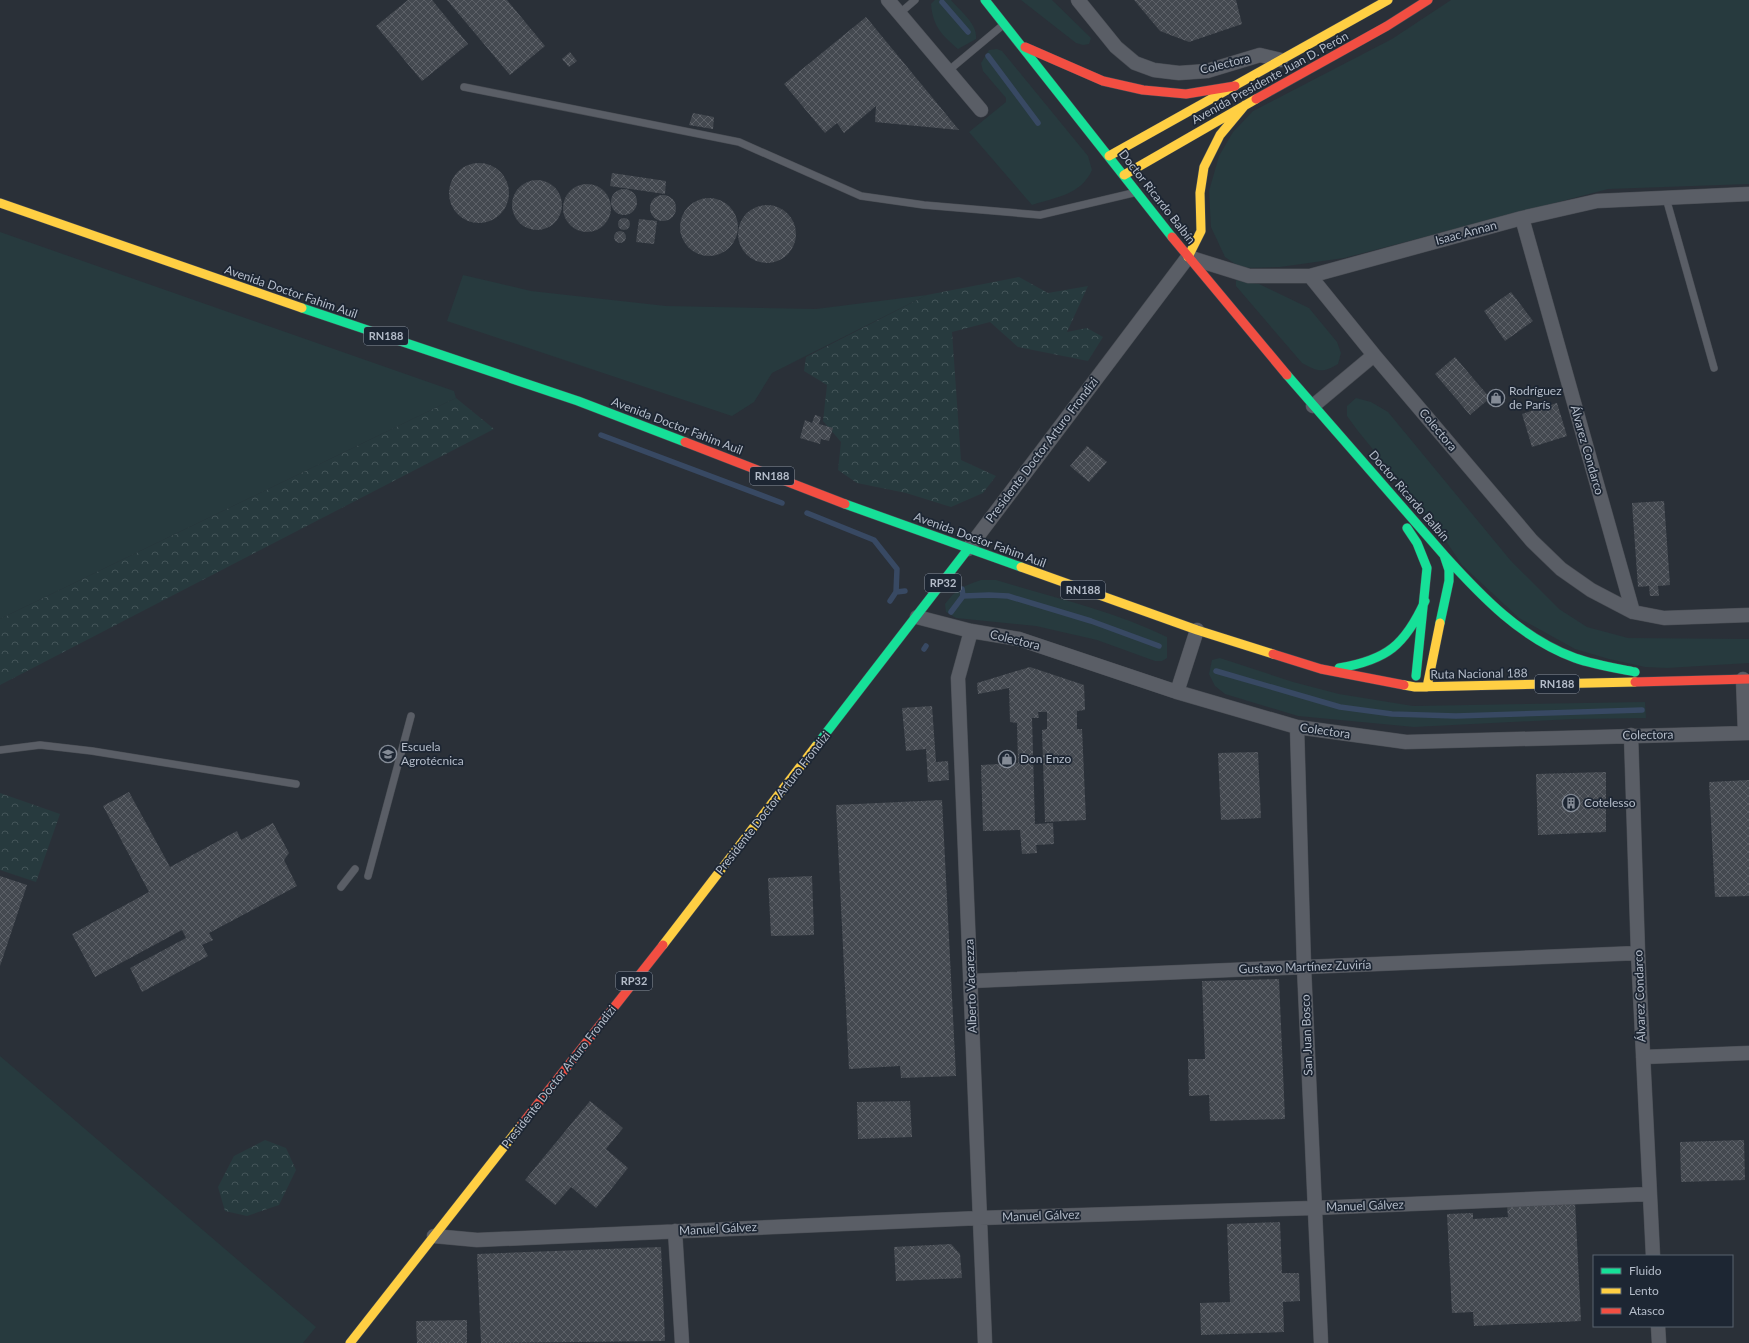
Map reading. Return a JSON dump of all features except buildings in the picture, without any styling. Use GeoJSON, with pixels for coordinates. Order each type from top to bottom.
{"type":"FeatureCollection","features":[{"type":"Feature","properties":{"kind":"main road","name":"Doctor Ricardo Balbín"},"geometry":{"type":"LineString","coordinates":[[985,0],[1188,256],[1313,406],[1444,555],[1449,570],[1449,581],[1427,687]]}},
{"type":"Feature","properties":{"kind":"main road","name":"Avenida Presidente Juan D. Perón"},"geometry":{"type":"LineString","coordinates":[[1109,156],[1388,0]]}},
{"type":"Feature","properties":{"kind":"main road","name":"Avenida Presidente Juan D. Perón"},"geometry":{"type":"LineString","coordinates":[[1124,175],[1245,105],[1387,26],[1428,0]]}},
{"type":"Feature","properties":{"kind":"main road"},"geometry":{"type":"LineString","coordinates":[[1023,47],[1103,81],[1143,90],[1186,94],[1235,86]]}},
{"type":"Feature","properties":{"kind":"main road"},"geometry":{"type":"LineString","coordinates":[[1188,256],[1201,231],[1200,193],[1204,168],[1220,135],[1245,105]]}},
{"type":"Feature","properties":{"kind":"main road","name":"Avenida Doctor Fahim Auil"},"geometry":{"type":"LineString","coordinates":[[0,203],[194,272],[578,401],[824,496],[1197,630],[1321,669],[1415,687]]}},
{"type":"Feature","properties":{"kind":"main road","name":"Doctor Ricardo Balbín"},"geometry":{"type":"LineString","coordinates":[[1313,406],[1418,543],[1427,568],[1426,601],[1415,687]]}},
{"type":"Feature","properties":{"kind":"main road","name":"Presidente Doctor Arturo Frondizi"},"geometry":{"type":"LineString","coordinates":[[350,1343],[917,617],[968,549]]}},
{"type":"Feature","properties":{"kind":"main road"},"geometry":{"type":"LineString","coordinates":[[1444,555],[1490,606],[1539,642],[1597,666],[1687,680]]}},
{"type":"Feature","properties":{"kind":"main road"},"geometry":{"type":"LineString","coordinates":[[1321,669],[1357,666],[1382,658],[1397,647],[1407,635],[1418,619],[1426,601]]}},
{"type":"Feature","properties":{"kind":"main road","name":"RN188"},"geometry":{"type":"LineString","coordinates":[[1687,680],[1746,679]]}},
{"type":"Feature","properties":{"kind":"main road","name":"Ruta Nacional 188"},"geometry":{"type":"LineString","coordinates":[[1415,687],[1687,680]]}},
{"type":"Feature","properties":{"kind":"street"},"geometry":{"type":"LineString","coordinates":[[888,0],[981,110]]}},
{"type":"Feature","properties":{"kind":"street","name":"Colectora"},"geometry":{"type":"LineString","coordinates":[[1078,0],[1116,47],[1135,63],[1154,70],[1179,73],[1207,71],[1260,55],[1281,60]]}},
{"type":"Feature","properties":{"kind":"street","name":"Isaac Annan"},"geometry":{"type":"LineString","coordinates":[[1188,256],[1249,276],[1310,276],[1522,218],[1597,201],[1749,194]]}},
{"type":"Feature","properties":{"kind":"street","name":"Álvarez Condarco"},"geometry":{"type":"LineString","coordinates":[[1522,218],[1633,612]]}},
{"type":"Feature","properties":{"kind":"street","name":"Presidente Doctor Arturo Frondizi"},"geometry":{"type":"LineString","coordinates":[[968,549],[1188,256]]}},
{"type":"Feature","properties":{"kind":"street","name":"Colectora"},"geometry":{"type":"LineString","coordinates":[[1310,276],[1374,355],[1532,541],[1561,569],[1591,590],[1633,612],[1664,618],[1749,615]]}},
{"type":"Feature","properties":{"kind":"street"},"geometry":{"type":"LineString","coordinates":[[1313,406],[1374,355]]}},
{"type":"Feature","properties":{"kind":"street","name":"Colectora"},"geometry":{"type":"LineString","coordinates":[[917,617],[971,631],[1019,639],[1178,692],[1297,727],[1406,742],[1747,733]]}},
{"type":"Feature","properties":{"kind":"street"},"geometry":{"type":"LineString","coordinates":[[1178,692],[1197,630]]}},
{"type":"Feature","properties":{"kind":"street","name":"Alberto Vacarezza"},"geometry":{"type":"LineString","coordinates":[[971,631],[958,678],[985,1343]]}},
{"type":"Feature","properties":{"kind":"street"},"geometry":{"type":"LineString","coordinates":[[1746,679],[1747,733]]}},
{"type":"Feature","properties":{"kind":"street","name":"San Juan Bosco"},"geometry":{"type":"LineString","coordinates":[[1297,727],[1304,967],[1321,1343]]}},
{"type":"Feature","properties":{"kind":"street","name":"Álvarez Condarco"},"geometry":{"type":"LineString","coordinates":[[1631,735],[1638,953],[1653,1255]]}},
{"type":"Feature","properties":{"kind":"street","name":"Gustavo Martínez Zuviría"},"geometry":{"type":"LineString","coordinates":[[971,981],[1638,953]]}},
{"type":"Feature","properties":{"kind":"street"},"geometry":{"type":"LineString","coordinates":[[1643,1057],[1749,1053]]}},
{"type":"Feature","properties":{"kind":"street","name":"Manuel Gálvez"},"geometry":{"type":"LineString","coordinates":[[434,1236],[477,1240],[980,1218],[1314,1208],[1649,1194]]}},
{"type":"Feature","properties":{"kind":"street"},"geometry":{"type":"LineString","coordinates":[[675,1231],[682,1343]]}},
{"type":"Feature","properties":{"kind":"street"},"geometry":{"type":"LineString","coordinates":[[1658,1327],[1659,1343]]}},
{"type":"Feature","properties":{"kind":"lane"},"geometry":{"type":"LineString","coordinates":[[900,13],[915,0]]}},
{"type":"Feature","properties":{"kind":"lane"},"geometry":{"type":"LineString","coordinates":[[948,71],[1005,24]]}},
{"type":"Feature","properties":{"kind":"lane"},"geometry":{"type":"LineString","coordinates":[[464,88],[739,142],[861,196],[924,205],[1040,215],[1137,192]]}},
{"type":"Feature","properties":{"kind":"lane"},"geometry":{"type":"LineString","coordinates":[[1666,198],[1714,368]]}},
{"type":"Feature","properties":{"kind":"lane"},"geometry":{"type":"LineString","coordinates":[[368,876],[411,716]]}},
{"type":"Feature","properties":{"kind":"lane"},"geometry":{"type":"LineString","coordinates":[[0,750],[40,745],[92,751],[296,784]]}},
{"type":"Feature","properties":{"kind":"lane"},"geometry":{"type":"LineString","coordinates":[[341,887],[355,869]]}},
{"type":"Feature","properties":{"kind":"green space"},"geometry":{"type":"Polygon","coordinates":[[[935,0],[951,0],[971,23],[976,33],[976,39],[958,49],[947,39],[939,30],[934,19],[931,4],[935,0]]]}},
{"type":"Feature","properties":{"kind":"green space"},"geometry":{"type":"Polygon","coordinates":[[[1021,0],[1052,0],[1091,38],[1089,44],[1083,45],[1076,43],[1021,0]]]}},
{"type":"Feature","properties":{"kind":"green space"},"geometry":{"type":"Polygon","coordinates":[[[1451,0],[1749,0],[1749,184],[1608,189],[1344,258],[1280,267],[1241,268],[1225,257],[1211,227],[1209,191],[1219,156],[1233,132],[1253,111],[1392,39],[1451,0]]]}},
{"type":"Feature","properties":{"kind":"green space"},"geometry":{"type":"Polygon","coordinates":[[[997,49],[1002,51],[1088,156],[1092,170],[1087,178],[1075,190],[1059,197],[1032,205],[969,132],[1006,102],[1006,98],[983,71],[981,63],[989,50],[997,49]]]}},
{"type":"Feature","properties":{"kind":"green space"},"geometry":{"type":"Polygon","coordinates":[[[0,232],[454,391],[456,398],[0,619],[0,232]]]}},
{"type":"Feature","properties":{"kind":"green space"},"geometry":{"type":"Polygon","coordinates":[[[463,275],[531,291],[666,306],[816,309],[927,295],[772,373],[754,402],[732,416],[447,321],[463,275]]]}},
{"type":"Feature","properties":{"kind":"green space"},"geometry":{"type":"Polygon","coordinates":[[[1019,277],[1048,293],[1088,286],[1067,332],[1087,328],[1103,337],[1088,361],[1018,347],[990,322],[952,332],[961,460],[996,476],[983,493],[951,507],[906,493],[857,483],[838,470],[841,442],[823,421],[827,385],[804,371],[806,357],[927,295],[1019,277]]]}},
{"type":"Feature","properties":{"kind":"green space"},"geometry":{"type":"Polygon","coordinates":[[[1236,280],[1259,284],[1309,308],[1337,342],[1341,353],[1338,364],[1328,369],[1320,370],[1302,363],[1236,286],[1236,280]]]}},
{"type":"Feature","properties":{"kind":"green space"},"geometry":{"type":"Polygon","coordinates":[[[456,398],[494,429],[0,685],[0,619],[456,398]]]}},
{"type":"Feature","properties":{"kind":"green space"},"geometry":{"type":"Polygon","coordinates":[[[1356,398],[1371,402],[1388,412],[1511,561],[1559,609],[1587,627],[1628,638],[1749,639],[1749,663],[1667,668],[1645,667],[1609,659],[1575,649],[1519,618],[1462,565],[1440,532],[1358,431],[1347,416],[1347,406],[1356,398]]]}},
{"type":"Feature","properties":{"kind":"green space"},"geometry":{"type":"Polygon","coordinates":[[[981,580],[996,580],[1105,612],[1147,628],[1167,637],[1167,658],[1162,661],[1155,661],[1097,640],[1036,626],[956,618],[946,612],[945,604],[953,595],[965,586],[981,580]]]}},
{"type":"Feature","properties":{"kind":"green space"},"geometry":{"type":"Polygon","coordinates":[[[1220,658],[1293,682],[1339,694],[1413,706],[1645,702],[1646,718],[1573,719],[1414,727],[1298,716],[1225,694],[1215,686],[1209,674],[1212,660],[1220,658]]]}},
{"type":"Feature","properties":{"kind":"green space"},"geometry":{"type":"Polygon","coordinates":[[[0,793],[60,814],[36,882],[0,870],[0,793]]]}},
{"type":"Feature","properties":{"kind":"green space"},"geometry":{"type":"Polygon","coordinates":[[[0,1056],[316,1327],[303,1343],[0,1343],[0,1056]]]}},
{"type":"Feature","properties":{"kind":"green space"},"geometry":{"type":"Polygon","coordinates":[[[265,1140],[286,1148],[296,1170],[279,1205],[247,1216],[225,1211],[218,1187],[234,1156],[265,1140]]]}},
{"type":"Feature","properties":{"kind":"waterway"},"geometry":{"type":"LineString","coordinates":[[942,2],[968,32]]}},
{"type":"Feature","properties":{"kind":"waterway"},"geometry":{"type":"LineString","coordinates":[[988,56],[1038,123]]}},
{"type":"Feature","properties":{"kind":"waterway"},"geometry":{"type":"LineString","coordinates":[[601,435],[782,503]]}},
{"type":"Feature","properties":{"kind":"waterway"},"geometry":{"type":"LineString","coordinates":[[807,513],[874,540],[897,569],[896,592]]}},
{"type":"Feature","properties":{"kind":"waterway"},"geometry":{"type":"LineString","coordinates":[[962,589],[963,596],[1008,596],[1091,621],[1159,646]]}},
{"type":"Feature","properties":{"kind":"waterway"},"geometry":{"type":"LineString","coordinates":[[890,601],[896,592],[905,591]]}},
{"type":"Feature","properties":{"kind":"waterway"},"geometry":{"type":"LineString","coordinates":[[951,612],[963,596]]}},
{"type":"Feature","properties":{"kind":"waterway"},"geometry":{"type":"LineString","coordinates":[[1216,671],[1340,707],[1392,714],[1456,716],[1642,710]]}},
{"type":"Feature","properties":{"kind":"traffic: fast"},"geometry":{"type":"LineString","coordinates":[[985,0],[1172,237]]}},
{"type":"Feature","properties":{"kind":"traffic: fast"},"geometry":{"type":"LineString","coordinates":[[302,308],[578,401],[685,442]]}},
{"type":"Feature","properties":{"kind":"traffic: fast"},"geometry":{"type":"LineString","coordinates":[[1287,375],[1444,555],[1449,570],[1449,581],[1440,623]]}},
{"type":"Feature","properties":{"kind":"traffic: fast"},"geometry":{"type":"LineString","coordinates":[[845,504],[1021,567]]}},
{"type":"Feature","properties":{"kind":"traffic: fast"},"geometry":{"type":"LineString","coordinates":[[1407,528],[1417,543],[1427,568],[1416,676]]}},
{"type":"Feature","properties":{"kind":"traffic: fast"},"geometry":{"type":"LineString","coordinates":[[816,746],[968,549]]}},
{"type":"Feature","properties":{"kind":"traffic: fast"},"geometry":{"type":"LineString","coordinates":[[1444,555],[1488,601],[1520,628],[1537,639],[1555,650],[1575,658],[1635,672]]}},
{"type":"Feature","properties":{"kind":"traffic: fast"},"geometry":{"type":"LineString","coordinates":[[1339,668],[1356,665],[1370,660],[1382,655],[1392,648],[1410,629],[1425,601]]}},
{"type":"Feature","properties":{"kind":"traffic: slow"},"geometry":{"type":"LineString","coordinates":[[1109,156],[1388,0]]}},
{"type":"Feature","properties":{"kind":"traffic: slow"},"geometry":{"type":"LineString","coordinates":[[1124,175],[1256,99]]}},
{"type":"Feature","properties":{"kind":"traffic: slow"},"geometry":{"type":"LineString","coordinates":[[1188,257],[1201,231],[1200,193],[1204,167],[1220,135],[1245,105]]}},
{"type":"Feature","properties":{"kind":"traffic: slow"},"geometry":{"type":"LineString","coordinates":[[0,203],[302,308]]}},
{"type":"Feature","properties":{"kind":"traffic: slow"},"geometry":{"type":"LineString","coordinates":[[1021,567],[1197,630],[1273,654]]}},
{"type":"Feature","properties":{"kind":"traffic: slow"},"geometry":{"type":"LineString","coordinates":[[1427,687],[1440,623]]}},
{"type":"Feature","properties":{"kind":"traffic: slow"},"geometry":{"type":"LineString","coordinates":[[1404,685],[1415,687],[1635,682]]}},
{"type":"Feature","properties":{"kind":"traffic: slow"},"geometry":{"type":"LineString","coordinates":[[663,945],[816,746]]}},
{"type":"Feature","properties":{"kind":"traffic: slow"},"geometry":{"type":"LineString","coordinates":[[350,1343],[522,1124]]}},
{"type":"Feature","properties":{"kind":"traffic: jam"},"geometry":{"type":"LineString","coordinates":[[1256,99],[1387,26],[1428,0]]}},
{"type":"Feature","properties":{"kind":"traffic: jam"},"geometry":{"type":"LineString","coordinates":[[1025,47],[1103,81],[1143,90],[1186,94],[1235,86]]}},
{"type":"Feature","properties":{"kind":"traffic: jam"},"geometry":{"type":"LineString","coordinates":[[1172,237],[1287,375]]}},
{"type":"Feature","properties":{"kind":"traffic: jam"},"geometry":{"type":"LineString","coordinates":[[685,442],[845,504]]}},
{"type":"Feature","properties":{"kind":"traffic: jam"},"geometry":{"type":"LineString","coordinates":[[1273,654],[1321,669],[1404,685]]}},
{"type":"Feature","properties":{"kind":"traffic: jam"},"geometry":{"type":"LineString","coordinates":[[1635,682],[1749,679]]}},
{"type":"Feature","properties":{"kind":"traffic: jam"},"geometry":{"type":"LineString","coordinates":[[522,1124],[663,945]]}},
{"type":"Feature","properties":{"kind":"place","name":"Rodríguez de París"},"geometry":{"type":"Point","coordinates":[1496,398]}},
{"type":"Feature","properties":{"kind":"place","name":"Escuela Agrotécnica"},"geometry":{"type":"Point","coordinates":[388,754]}},
{"type":"Feature","properties":{"kind":"place","name":"Don Enzo"},"geometry":{"type":"Point","coordinates":[1007,759]}},
{"type":"Feature","properties":{"kind":"place","name":"Cotelesso"},"geometry":{"type":"Point","coordinates":[1571,803]}}]}
